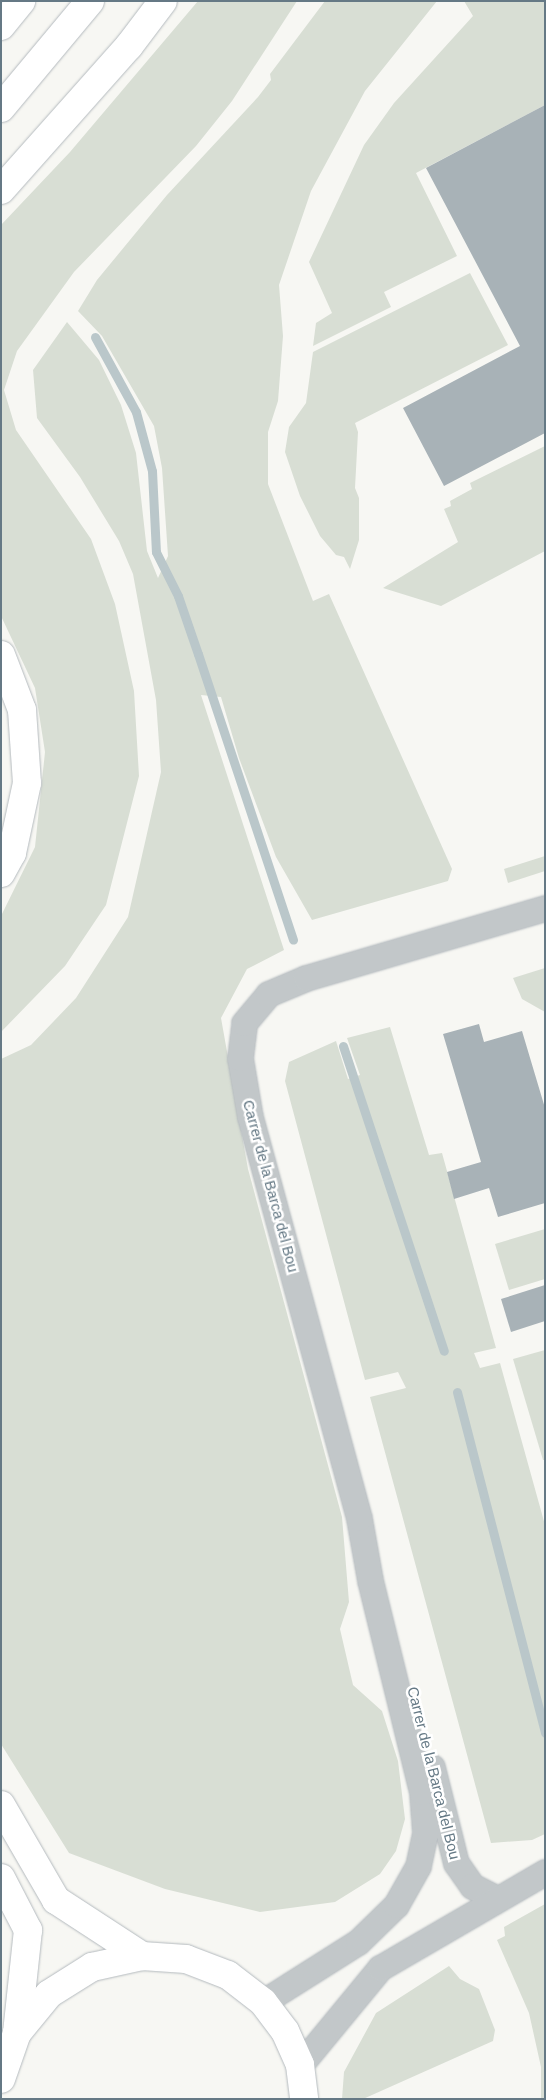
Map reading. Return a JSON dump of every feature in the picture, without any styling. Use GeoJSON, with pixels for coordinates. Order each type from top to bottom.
{"type":"FeatureCollection","features":[{"type":"Feature","properties":{"kind":"main road"},"geometry":{"type":"LineString","coordinates":[[1,26],[21,1]]}},
{"type":"Feature","properties":{"kind":"main road"},"geometry":{"type":"LineString","coordinates":[[1,108],[90,1]]}},
{"type":"Feature","properties":{"kind":"main road"},"geometry":{"type":"LineString","coordinates":[[1,190],[129,46],[163,1]]}},
{"type":"Feature","properties":{"kind":"main road"},"geometry":{"type":"LineString","coordinates":[[1,655],[22,710],[27,782],[12,853],[1,873]]}},
{"type":"Feature","properties":{"kind":"main road"},"geometry":{"type":"LineString","coordinates":[[1,1805],[56,1900],[142,1956]]}},
{"type":"Feature","properties":{"kind":"main road"},"geometry":{"type":"LineString","coordinates":[[1,1878],[28,1930],[17,2033],[1,2079]]}},
{"type":"Feature","properties":{"kind":"main road"},"geometry":{"type":"LineString","coordinates":[[17,2033],[49,1994],[92,1967],[142,1956],[195,1962],[228,1975],[263,2002],[285,2031],[300,2065],[304,2099]]}},
{"type":"Feature","properties":{"kind":"street","name":"Carrer de la Barca del Bou"},"geometry":{"type":"LineString","coordinates":[[263,2002],[358,1942],[396,1905],[418,1866],[425,1832],[422,1792],[324,1381],[250,1117],[240,1058],[244,1023],[268,994],[306,978],[545,908]]}},
{"type":"Feature","properties":{"kind":"street","name":"Carrer de la Barca del Bou"},"geometry":{"type":"LineString","coordinates":[[384,1637],[404,1657],[456,1863],[472,1886],[497,1899]]}},
{"type":"Feature","properties":{"kind":"street"},"geometry":{"type":"LineString","coordinates":[[300,2065],[380,1968],[545,1872]]}},
{"type":"Feature","properties":{"kind":"shaded area"},"geometry":{"type":"Polygon","coordinates":[[[198,1],[297,1],[232,101],[196,146],[74,272],[17,351],[4,390],[16,430],[91,539],[115,604],[134,691],[139,776],[106,905],[65,966],[1,1032],[1,916],[35,847],[45,752],[35,688],[1,616],[1,225],[70,152],[198,1]]]}},
{"type":"Feature","properties":{"kind":"shaded area"},"geometry":{"type":"Polygon","coordinates":[[[325,1],[437,1],[365,91],[311,191],[279,285],[283,336],[278,401],[268,432],[268,484],[313,601],[329,594],[452,869],[448,881],[312,920],[276,857],[239,758],[221,697],[201,695],[284,950],[247,969],[221,1018],[248,1169],[342,1517],[349,1602],[340,1629],[353,1685],[382,1711],[398,1761],[405,1819],[396,1851],[380,1874],[335,1902],[260,1912],[165,1889],[69,1853],[1,1744],[1,1059],[31,1045],[76,998],[128,917],[161,772],[156,700],[133,574],[119,541],[80,477],[37,418],[33,370],[67,322],[99,360],[121,405],[136,453],[147,551],[158,578],[168,556],[162,468],[154,426],[102,336],[78,311],[97,280],[167,195],[258,97],[271,80],[270,74],[325,1]]]}},
{"type":"Feature","properties":{"kind":"shaded area"},"geometry":{"type":"Polygon","coordinates":[[[464,1],[545,1],[545,105],[416,173],[457,256],[384,292],[391,307],[313,346],[316,323],[332,313],[309,262],[364,145],[394,103],[473,16],[464,1]]]}},
{"type":"Feature","properties":{"kind":"shaded area"},"geometry":{"type":"Polygon","coordinates":[[[470,273],[508,345],[355,423],[358,432],[355,488],[359,498],[359,540],[350,569],[344,557],[336,555],[320,536],[300,496],[285,452],[289,427],[306,403],[313,352],[470,273]]]}},
{"type":"Feature","properties":{"kind":"shaded area"},"geometry":{"type":"Polygon","coordinates":[[[545,446],[545,551],[441,606],[383,588],[458,542],[444,509],[451,506],[450,501],[472,489],[470,483],[545,446]]]}},
{"type":"Feature","properties":{"kind":"shaded area"},"geometry":{"type":"Polygon","coordinates":[[[545,856],[545,871],[508,883],[504,869],[545,856]]]}},
{"type":"Feature","properties":{"kind":"shaded area"},"geometry":{"type":"Polygon","coordinates":[[[545,968],[545,1012],[522,999],[513,978],[545,968]]]}},
{"type":"Feature","properties":{"kind":"shaded area"},"geometry":{"type":"Polygon","coordinates":[[[390,1027],[429,1155],[442,1153],[496,1348],[474,1353],[480,1368],[500,1363],[545,1525],[545,1834],[532,1840],[491,1843],[370,1397],[406,1388],[398,1372],[365,1380],[285,1081],[289,1062],[336,1041],[348,1079],[360,1075],[347,1038],[390,1027]]]}},
{"type":"Feature","properties":{"kind":"shaded area"},"geometry":{"type":"Polygon","coordinates":[[[545,1229],[545,1279],[509,1290],[495,1244],[545,1229]]]}},
{"type":"Feature","properties":{"kind":"shaded area"},"geometry":{"type":"Polygon","coordinates":[[[545,1350],[545,1460],[543,1460],[513,1359],[545,1350]]]}},
{"type":"Feature","properties":{"kind":"shaded area"},"geometry":{"type":"Polygon","coordinates":[[[545,1904],[545,2099],[541,2099],[541,2067],[529,2013],[497,1940],[505,1936],[504,1927],[545,1904]]]}},
{"type":"Feature","properties":{"kind":"shaded area"},"geometry":{"type":"Polygon","coordinates":[[[449,1966],[460,1979],[479,1989],[495,2030],[493,2041],[363,2099],[342,2099],[344,2072],[376,2013],[449,1966]]]}},
{"type":"Feature","properties":{"kind":"building"},"geometry":{"type":"Polygon","coordinates":[[[545,105],[545,433],[444,486],[403,408],[520,346],[426,168],[545,105]]]}},
{"type":"Feature","properties":{"kind":"building"},"geometry":{"type":"Polygon","coordinates":[[[479,1024],[484,1042],[522,1031],[545,1108],[545,1203],[498,1217],[489,1188],[454,1199],[447,1172],[481,1162],[443,1034],[479,1024]]]}},
{"type":"Feature","properties":{"kind":"building"},"geometry":{"type":"Polygon","coordinates":[[[545,1285],[545,1321],[511,1332],[501,1299],[545,1285]]]}},
{"type":"Feature","properties":{"kind":"waterway"},"geometry":{"type":"LineString","coordinates":[[95,337],[136,412],[152,471],[156,552],[178,596],[293,940]]}},
{"type":"Feature","properties":{"kind":"waterway"},"geometry":{"type":"LineString","coordinates":[[343,1046],[444,1351]]}},
{"type":"Feature","properties":{"kind":"waterway"},"geometry":{"type":"LineString","coordinates":[[457,1392],[545,1733]]}}]}
